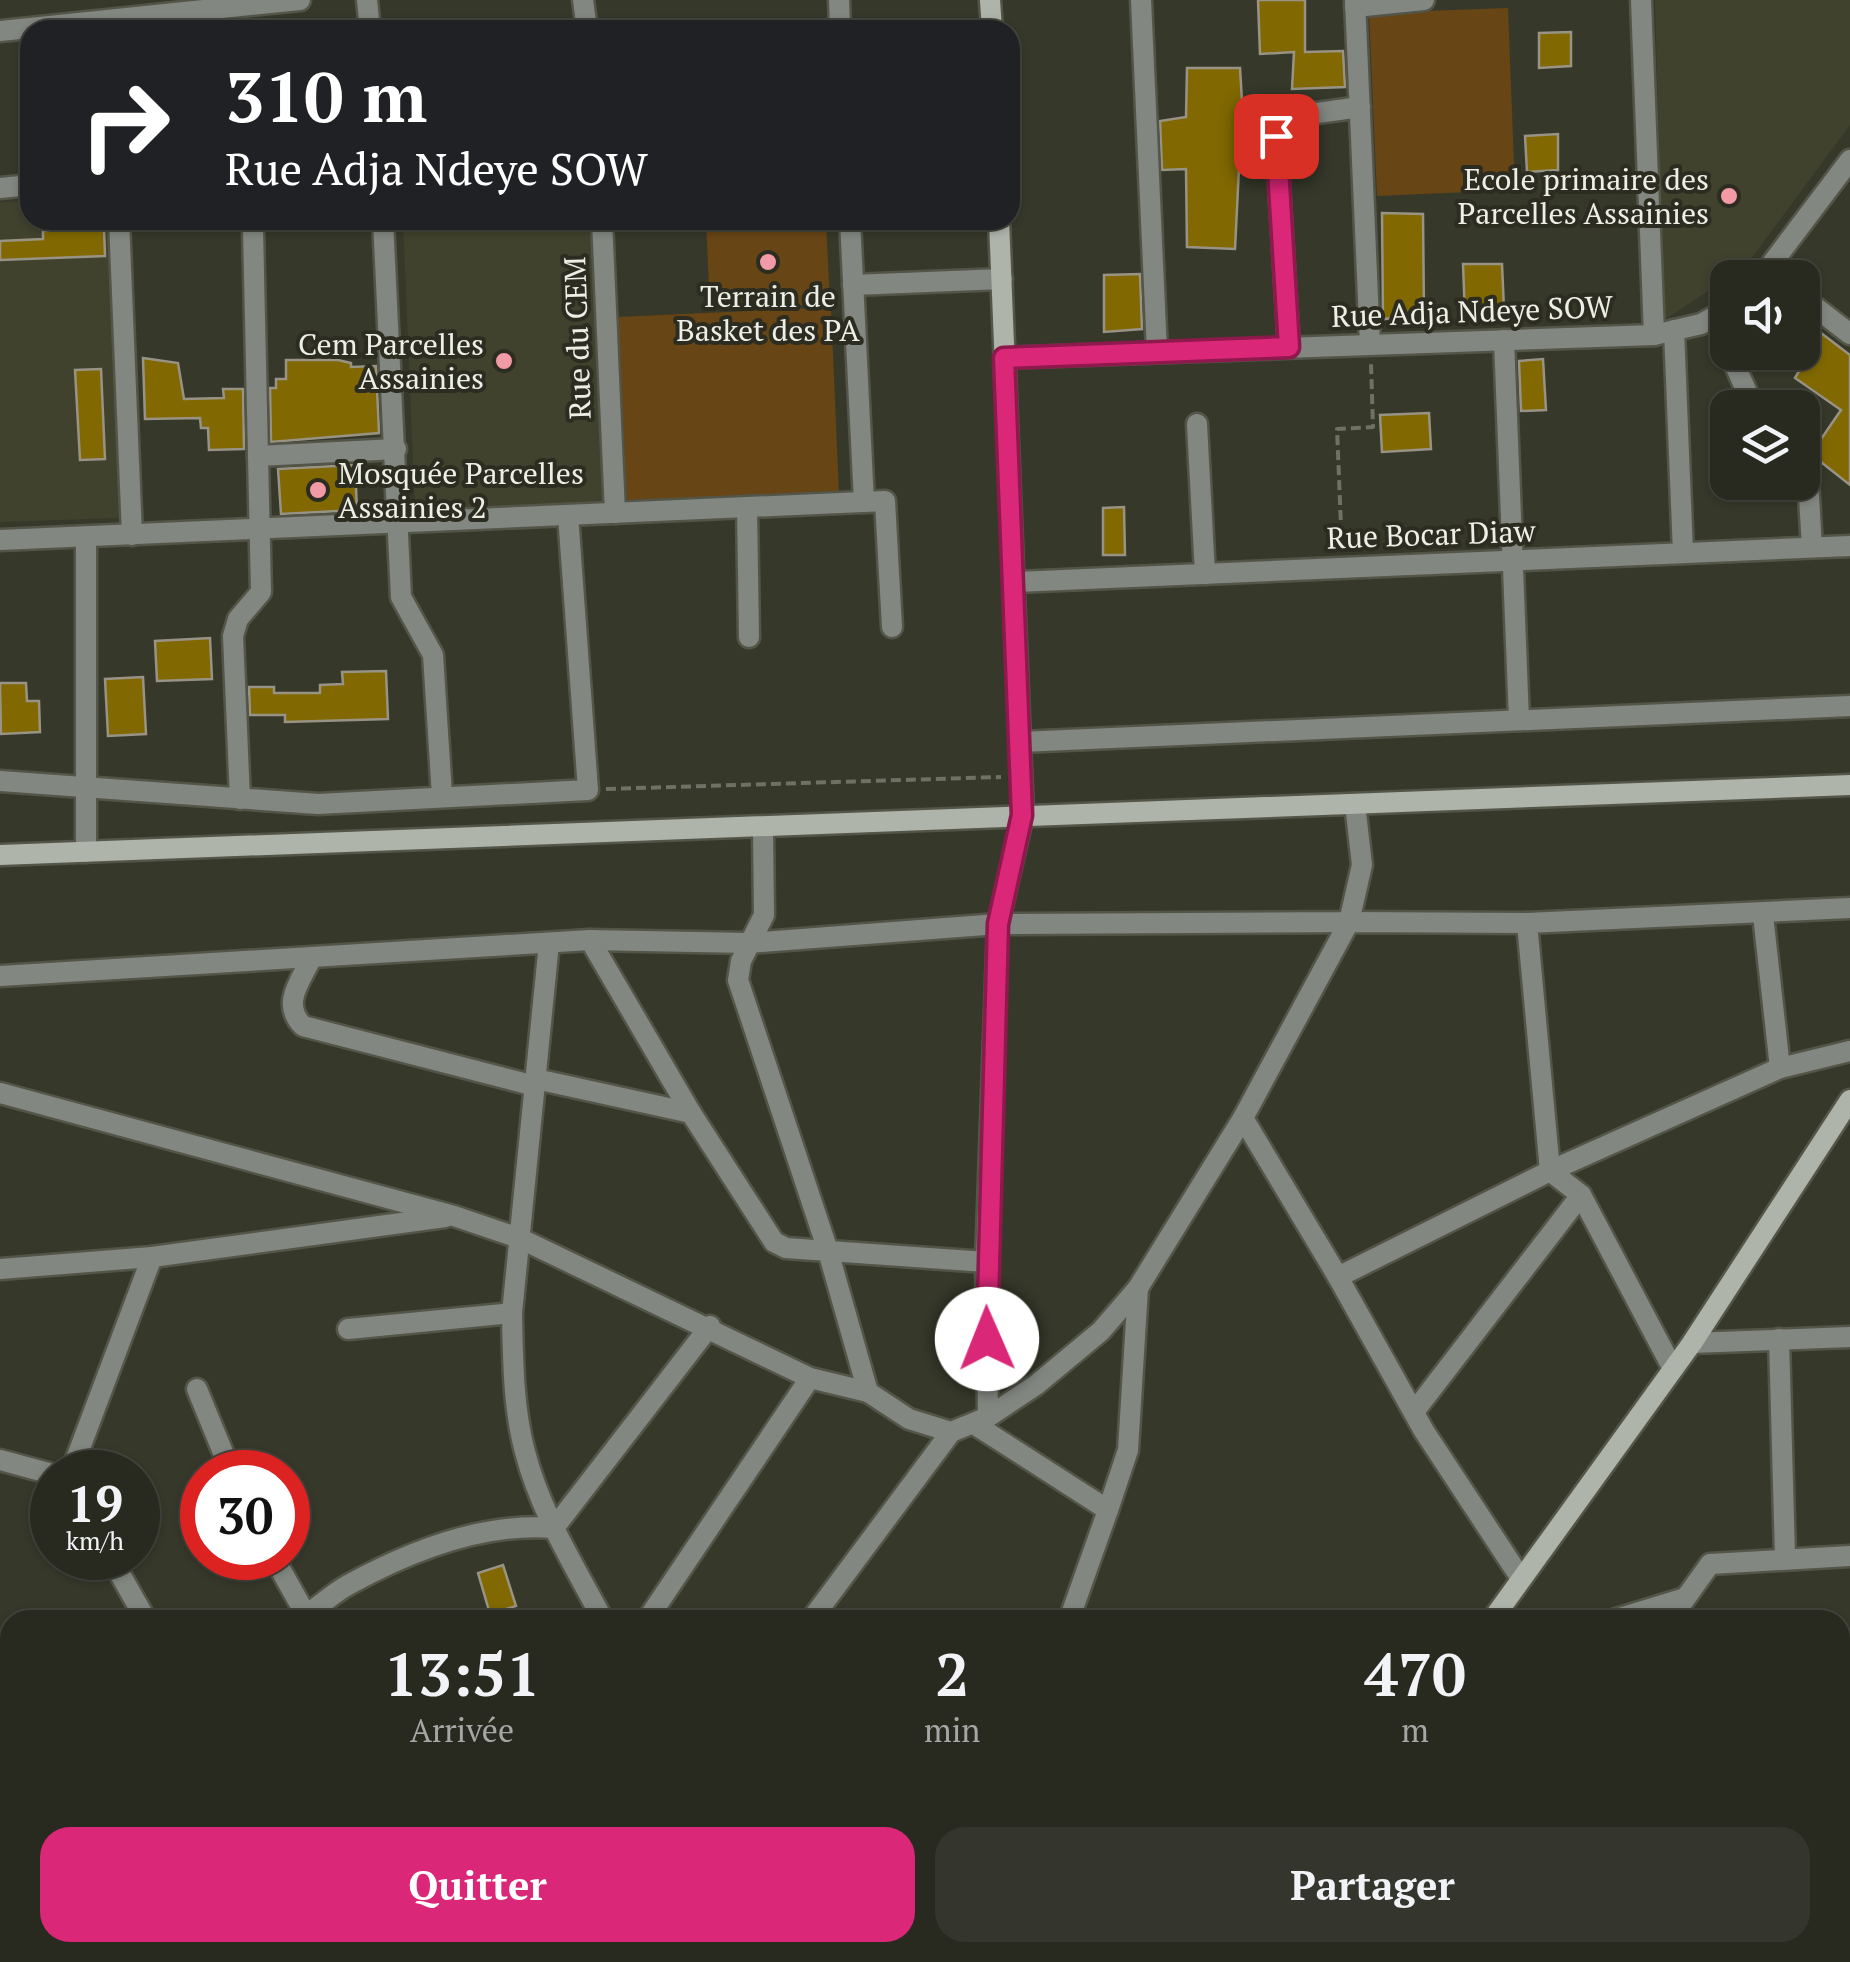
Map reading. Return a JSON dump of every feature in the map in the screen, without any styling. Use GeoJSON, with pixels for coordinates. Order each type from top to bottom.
{"type":"FeatureCollection","features":[{"type":"Feature","properties":{"kind":"street"},"geometry":{"type":"LineString","coordinates":[[62,20],[124,9],[300,0]]}},
{"type":"Feature","properties":{"kind":"street"},"geometry":{"type":"LineString","coordinates":[[1142,0],[1157,352]]}},
{"type":"Feature","properties":{"kind":"street"},"geometry":{"type":"LineString","coordinates":[[1370,344],[1355,4],[1424,0]]}},
{"type":"Feature","properties":{"kind":"street"},"geometry":{"type":"LineString","coordinates":[[1641,0],[1683,553]]}},
{"type":"Feature","properties":{"kind":"street"},"geometry":{"type":"LineString","coordinates":[[1289,347],[1276,136],[1282,118],[1360,106]]}},
{"type":"Feature","properties":{"kind":"street"},"geometry":{"type":"LineString","coordinates":[[1779,260],[1850,160]]}},
{"type":"Feature","properties":{"kind":"street"},"geometry":{"type":"LineString","coordinates":[[119,230],[132,534]]}},
{"type":"Feature","properties":{"kind":"street"},"geometry":{"type":"LineString","coordinates":[[240,799],[233,636],[238,619],[261,592],[253,230]]}},
{"type":"Feature","properties":{"kind":"street"},"geometry":{"type":"LineString","coordinates":[[385,230],[401,596],[434,655],[442,795]]}},
{"type":"Feature","properties":{"kind":"street","name":"Rue du CEM"},"geometry":{"type":"LineString","coordinates":[[602,230],[615,513]]}},
{"type":"Feature","properties":{"kind":"street"},"geometry":{"type":"LineString","coordinates":[[850,230],[864,502]]}},
{"type":"Feature","properties":{"kind":"street"},"geometry":{"type":"LineString","coordinates":[[981,1420],[998,924],[1022,815],[1000,230]]}},
{"type":"Feature","properties":{"kind":"street"},"geometry":{"type":"LineString","coordinates":[[853,285],[1002,279]]}},
{"type":"Feature","properties":{"kind":"street"},"geometry":{"type":"LineString","coordinates":[[1820,312],[1850,334]]}},
{"type":"Feature","properties":{"kind":"street","name":"Rue Adja Ndeye SOW"},"geometry":{"type":"LineString","coordinates":[[1004,358],[1664,333],[1710,318]]}},
{"type":"Feature","properties":{"kind":"street"},"geometry":{"type":"LineString","coordinates":[[1504,340],[1520,720]]}},
{"type":"Feature","properties":{"kind":"street"},"geometry":{"type":"LineString","coordinates":[[1197,424],[1205,574]]}},
{"type":"Feature","properties":{"kind":"street"},"geometry":{"type":"LineString","coordinates":[[258,456],[396,450]]}},
{"type":"Feature","properties":{"kind":"street"},"geometry":{"type":"LineString","coordinates":[[1809,500],[1812,548]]}},
{"type":"Feature","properties":{"kind":"street"},"geometry":{"type":"LineString","coordinates":[[0,540],[885,501],[892,627]]}},
{"type":"Feature","properties":{"kind":"street"},"geometry":{"type":"LineString","coordinates":[[747,507],[749,638]]}},
{"type":"Feature","properties":{"kind":"street"},"geometry":{"type":"LineString","coordinates":[[0,781],[318,804],[588,790],[568,515]]}},
{"type":"Feature","properties":{"kind":"street"},"geometry":{"type":"LineString","coordinates":[[86,536],[86,852]]}},
{"type":"Feature","properties":{"kind":"street","name":"Rue Bocar Diaw"},"geometry":{"type":"LineString","coordinates":[[1014,582],[1850,546]]}},
{"type":"Feature","properties":{"kind":"street"},"geometry":{"type":"LineString","coordinates":[[1020,742],[1850,706]]}},
{"type":"Feature","properties":{"kind":"street"},"geometry":{"type":"LineString","coordinates":[[0,855],[1850,785]]}},
{"type":"Feature","properties":{"kind":"street"},"geometry":{"type":"LineString","coordinates":[[818,1610],[951,1432],[981,1420],[1036,1386],[1101,1331],[1138,1288],[1243,1118],[1349,922],[1362,865],[1355,804]]}},
{"type":"Feature","properties":{"kind":"street"},"geometry":{"type":"LineString","coordinates":[[763,828],[766,900],[738,980],[828,1251],[868,1392]]}},
{"type":"Feature","properties":{"kind":"street"},"geometry":{"type":"LineString","coordinates":[[0,976],[590,940],[748,943],[998,924],[1527,923],[1850,908]]}},
{"type":"Feature","properties":{"kind":"street"},"geometry":{"type":"LineString","coordinates":[[1763,915],[1780,1068]]}},
{"type":"Feature","properties":{"kind":"street"},"geometry":{"type":"LineString","coordinates":[[1527,923],[1550,1171],[1581,1196],[1673,1369]]}},
{"type":"Feature","properties":{"kind":"street"},"geometry":{"type":"LineString","coordinates":[[590,940],[691,1113],[774,1242],[786,1248],[986,1262]]}},
{"type":"Feature","properties":{"kind":"street"},"geometry":{"type":"LineString","coordinates":[[549,942],[512,1313],[514,1374],[525,1453],[554,1528],[598,1610]]}},
{"type":"Feature","properties":{"kind":"street"},"geometry":{"type":"LineString","coordinates":[[310,959],[290,1001],[293,1016],[303,1026],[536,1082],[691,1113]]}},
{"type":"Feature","properties":{"kind":"street"},"geometry":{"type":"LineString","coordinates":[[1338,1277],[1550,1171],[1780,1068],[1850,1051]]}},
{"type":"Feature","properties":{"kind":"street"},"geometry":{"type":"LineString","coordinates":[[0,1093],[454,1216],[519,1238],[710,1326],[810,1378],[868,1392],[909,1419],[951,1432]]}},
{"type":"Feature","properties":{"kind":"street"},"geometry":{"type":"LineString","coordinates":[[1498,1610],[1692,1343],[1850,1100]]}},
{"type":"Feature","properties":{"kind":"street"},"geometry":{"type":"LineString","coordinates":[[1243,1118],[1414,1412],[1520,1576]]}},
{"type":"Feature","properties":{"kind":"street"},"geometry":{"type":"LineString","coordinates":[[1414,1412],[1581,1196]]}},
{"type":"Feature","properties":{"kind":"street"},"geometry":{"type":"LineString","coordinates":[[0,1269],[152,1257],[454,1216]]}},
{"type":"Feature","properties":{"kind":"street"},"geometry":{"type":"LineString","coordinates":[[80,1450],[152,1257]]}},
{"type":"Feature","properties":{"kind":"street"},"geometry":{"type":"LineString","coordinates":[[1073,1610],[1128,1450],[1138,1288]]}},
{"type":"Feature","properties":{"kind":"street"},"geometry":{"type":"LineString","coordinates":[[348,1329],[512,1313]]}},
{"type":"Feature","properties":{"kind":"street"},"geometry":{"type":"LineString","coordinates":[[554,1528],[710,1326]]}},
{"type":"Feature","properties":{"kind":"street"},"geometry":{"type":"LineString","coordinates":[[1692,1343],[1850,1337]]}},
{"type":"Feature","properties":{"kind":"street"},"geometry":{"type":"LineString","coordinates":[[1779,1340],[1785,1556]]}},
{"type":"Feature","properties":{"kind":"street"},"geometry":{"type":"LineString","coordinates":[[655,1610],[810,1378]]}},
{"type":"Feature","properties":{"kind":"street"},"geometry":{"type":"LineString","coordinates":[[197,1389],[222,1450]]}},
{"type":"Feature","properties":{"kind":"street"},"geometry":{"type":"LineString","coordinates":[[981,1420],[1108,1510]]}},
{"type":"Feature","properties":{"kind":"street"},"geometry":{"type":"LineString","coordinates":[[0,1460],[30,1468]]}},
{"type":"Feature","properties":{"kind":"street"},"geometry":{"type":"LineString","coordinates":[[313,1610],[345,1586],[397,1561],[500,1528],[554,1528]]}},
{"type":"Feature","properties":{"kind":"street"},"geometry":{"type":"LineString","coordinates":[[1677,1610],[1710,1564],[1785,1556],[1850,1556]]}},
{"type":"Feature","properties":{"kind":"street"},"geometry":{"type":"LineString","coordinates":[[123,1580],[140,1610]]}},
{"type":"Feature","properties":{"kind":"street"},"geometry":{"type":"LineString","coordinates":[[284,1580],[298,1610]]}},
{"type":"Feature","properties":{"kind":"street"},"geometry":{"type":"LineString","coordinates":[[1646,1610],[1685,1598]]}},
{"type":"Feature","properties":{"kind":"path"},"geometry":{"type":"LineString","coordinates":[[1343,568],[1337,429],[1374,428],[1370,344]]}},
{"type":"Feature","properties":{"kind":"path"},"geometry":{"type":"LineString","coordinates":[[588,790],[1021,776]]}},
{"type":"Feature","properties":{"kind":"shaded area","name":"Ecole primaire des Parcelles Assainies"},"geometry":{"type":"Polygon","coordinates":[[[1655,0],[1850,0],[1850,125],[1750,260],[1710,260],[1710,290],[1664,320],[1655,0]]]}},
{"type":"Feature","properties":{"kind":"shaded area"},"geometry":{"type":"Polygon","coordinates":[[[1508,8],[1515,190],[1377,196],[1369,13],[1508,8]]]}},
{"type":"Feature","properties":{"kind":"shaded area"},"geometry":{"type":"Polygon","coordinates":[[[20,201],[20,230],[111,230],[120,518],[0,522],[0,202],[20,201]]]}},
{"type":"Feature","properties":{"kind":"shaded area","name":"Cem Parcelles Assainies"},"geometry":{"type":"Polygon","coordinates":[[[403,230],[592,230],[605,502],[415,510],[403,230]]]}},
{"type":"Feature","properties":{"kind":"shaded area","name":"Terrain de Basket des PA"},"geometry":{"type":"Polygon","coordinates":[[[706,230],[826,230],[830,304],[710,309],[706,230]]]}},
{"type":"Feature","properties":{"kind":"shaded area"},"geometry":{"type":"Polygon","coordinates":[[[831,307],[839,494],[627,503],[618,317],[831,307]]]}},
{"type":"Feature","properties":{"kind":"building"},"geometry":{"type":"Polygon","coordinates":[[[1258,0],[1305,0],[1305,52],[1343,51],[1345,87],[1292,89],[1294,52],[1260,54],[1258,0]]]}},
{"type":"Feature","properties":{"kind":"building"},"geometry":{"type":"Polygon","coordinates":[[[1571,32],[1571,66],[1539,68],[1539,33],[1571,32]]]}},
{"type":"Feature","properties":{"kind":"building"},"geometry":{"type":"Polygon","coordinates":[[[1187,68],[1240,68],[1246,168],[1239,168],[1235,249],[1187,247],[1186,169],[1162,170],[1160,121],[1186,117],[1187,68]]]}},
{"type":"Feature","properties":{"kind":"building"},"geometry":{"type":"Polygon","coordinates":[[[1558,134],[1558,170],[1527,172],[1525,136],[1558,134]]]}},
{"type":"Feature","properties":{"kind":"building"},"geometry":{"type":"Polygon","coordinates":[[[1382,213],[1423,214],[1424,315],[1383,319],[1382,213]]]}},
{"type":"Feature","properties":{"kind":"building"},"geometry":{"type":"Polygon","coordinates":[[[104,230],[105,256],[0,260],[0,241],[43,239],[43,231],[104,230]]]}},
{"type":"Feature","properties":{"kind":"building"},"geometry":{"type":"Polygon","coordinates":[[[1463,264],[1502,264],[1504,309],[1465,317],[1463,264]]]}},
{"type":"Feature","properties":{"kind":"building"},"geometry":{"type":"Polygon","coordinates":[[[1140,274],[1142,329],[1104,332],[1104,275],[1140,274]]]}},
{"type":"Feature","properties":{"kind":"building"},"geometry":{"type":"Polygon","coordinates":[[[1820,335],[1850,355],[1850,485],[1821,462],[1820,441],[1841,410],[1820,395],[1820,390],[1812,390],[1795,378],[1800,370],[1820,370],[1820,335]]]}},
{"type":"Feature","properties":{"kind":"building"},"geometry":{"type":"Polygon","coordinates":[[[143,358],[178,363],[184,399],[224,398],[223,389],[243,389],[244,449],[209,450],[208,428],[201,428],[200,418],[145,419],[143,358]]]}},
{"type":"Feature","properties":{"kind":"building"},"geometry":{"type":"Polygon","coordinates":[[[1543,359],[1546,410],[1521,411],[1519,361],[1543,359]]]}},
{"type":"Feature","properties":{"kind":"building"},"geometry":{"type":"Polygon","coordinates":[[[286,360],[338,360],[351,363],[351,367],[376,366],[379,433],[271,442],[270,388],[276,388],[276,379],[286,379],[286,360]]]}},
{"type":"Feature","properties":{"kind":"building"},"geometry":{"type":"Polygon","coordinates":[[[101,369],[105,459],[80,460],[75,370],[101,369]]]}},
{"type":"Feature","properties":{"kind":"building"},"geometry":{"type":"Polygon","coordinates":[[[1429,413],[1431,449],[1382,452],[1380,415],[1429,413]]]}},
{"type":"Feature","properties":{"kind":"building","name":"Mosquée Parcelles Assainies 2"},"geometry":{"type":"Polygon","coordinates":[[[355,465],[357,510],[281,514],[278,469],[355,465]]]}},
{"type":"Feature","properties":{"kind":"building"},"geometry":{"type":"Polygon","coordinates":[[[1124,507],[1125,555],[1103,555],[1103,508],[1124,507]]]}},
{"type":"Feature","properties":{"kind":"building"},"geometry":{"type":"Polygon","coordinates":[[[210,638],[212,679],[157,681],[155,641],[210,638]]]}},
{"type":"Feature","properties":{"kind":"building"},"geometry":{"type":"Polygon","coordinates":[[[386,671],[388,719],[285,722],[285,715],[250,715],[249,687],[274,687],[274,693],[320,693],[320,685],[343,684],[342,672],[386,671]]]}},
{"type":"Feature","properties":{"kind":"building"},"geometry":{"type":"Polygon","coordinates":[[[143,677],[146,734],[108,736],[105,679],[143,677]]]}},
{"type":"Feature","properties":{"kind":"building"},"geometry":{"type":"Polygon","coordinates":[[[0,683],[26,683],[27,701],[39,701],[40,732],[1,734],[0,683]]]}},
{"type":"Feature","properties":{"kind":"building"},"geometry":{"type":"Polygon","coordinates":[[[503,1565],[516,1606],[489,1610],[478,1573],[503,1565]]]}},
{"type":"Feature","properties":{"kind":"place","name":"Ecole primaire des Parcelles Assainies"},"geometry":{"type":"Point","coordinates":[1729,196]}},
{"type":"Feature","properties":{"kind":"place","name":"Terrain de Basket des PA"},"geometry":{"type":"Point","coordinates":[768,262]}},
{"type":"Feature","properties":{"kind":"place","name":"Cem Parcelles Assainies"},"geometry":{"type":"Point","coordinates":[504,361]}},
{"type":"Feature","properties":{"kind":"place","name":"Mosquée Parcelles Assainies 2"},"geometry":{"type":"Point","coordinates":[318,490]}},
{"type":"Feature","properties":{"kind":"route"},"geometry":{"type":"LineString","coordinates":[[987,1339],[986,1262],[998,924],[1022,815],[1004,358],[1289,347],[1276,136]]}}]}
